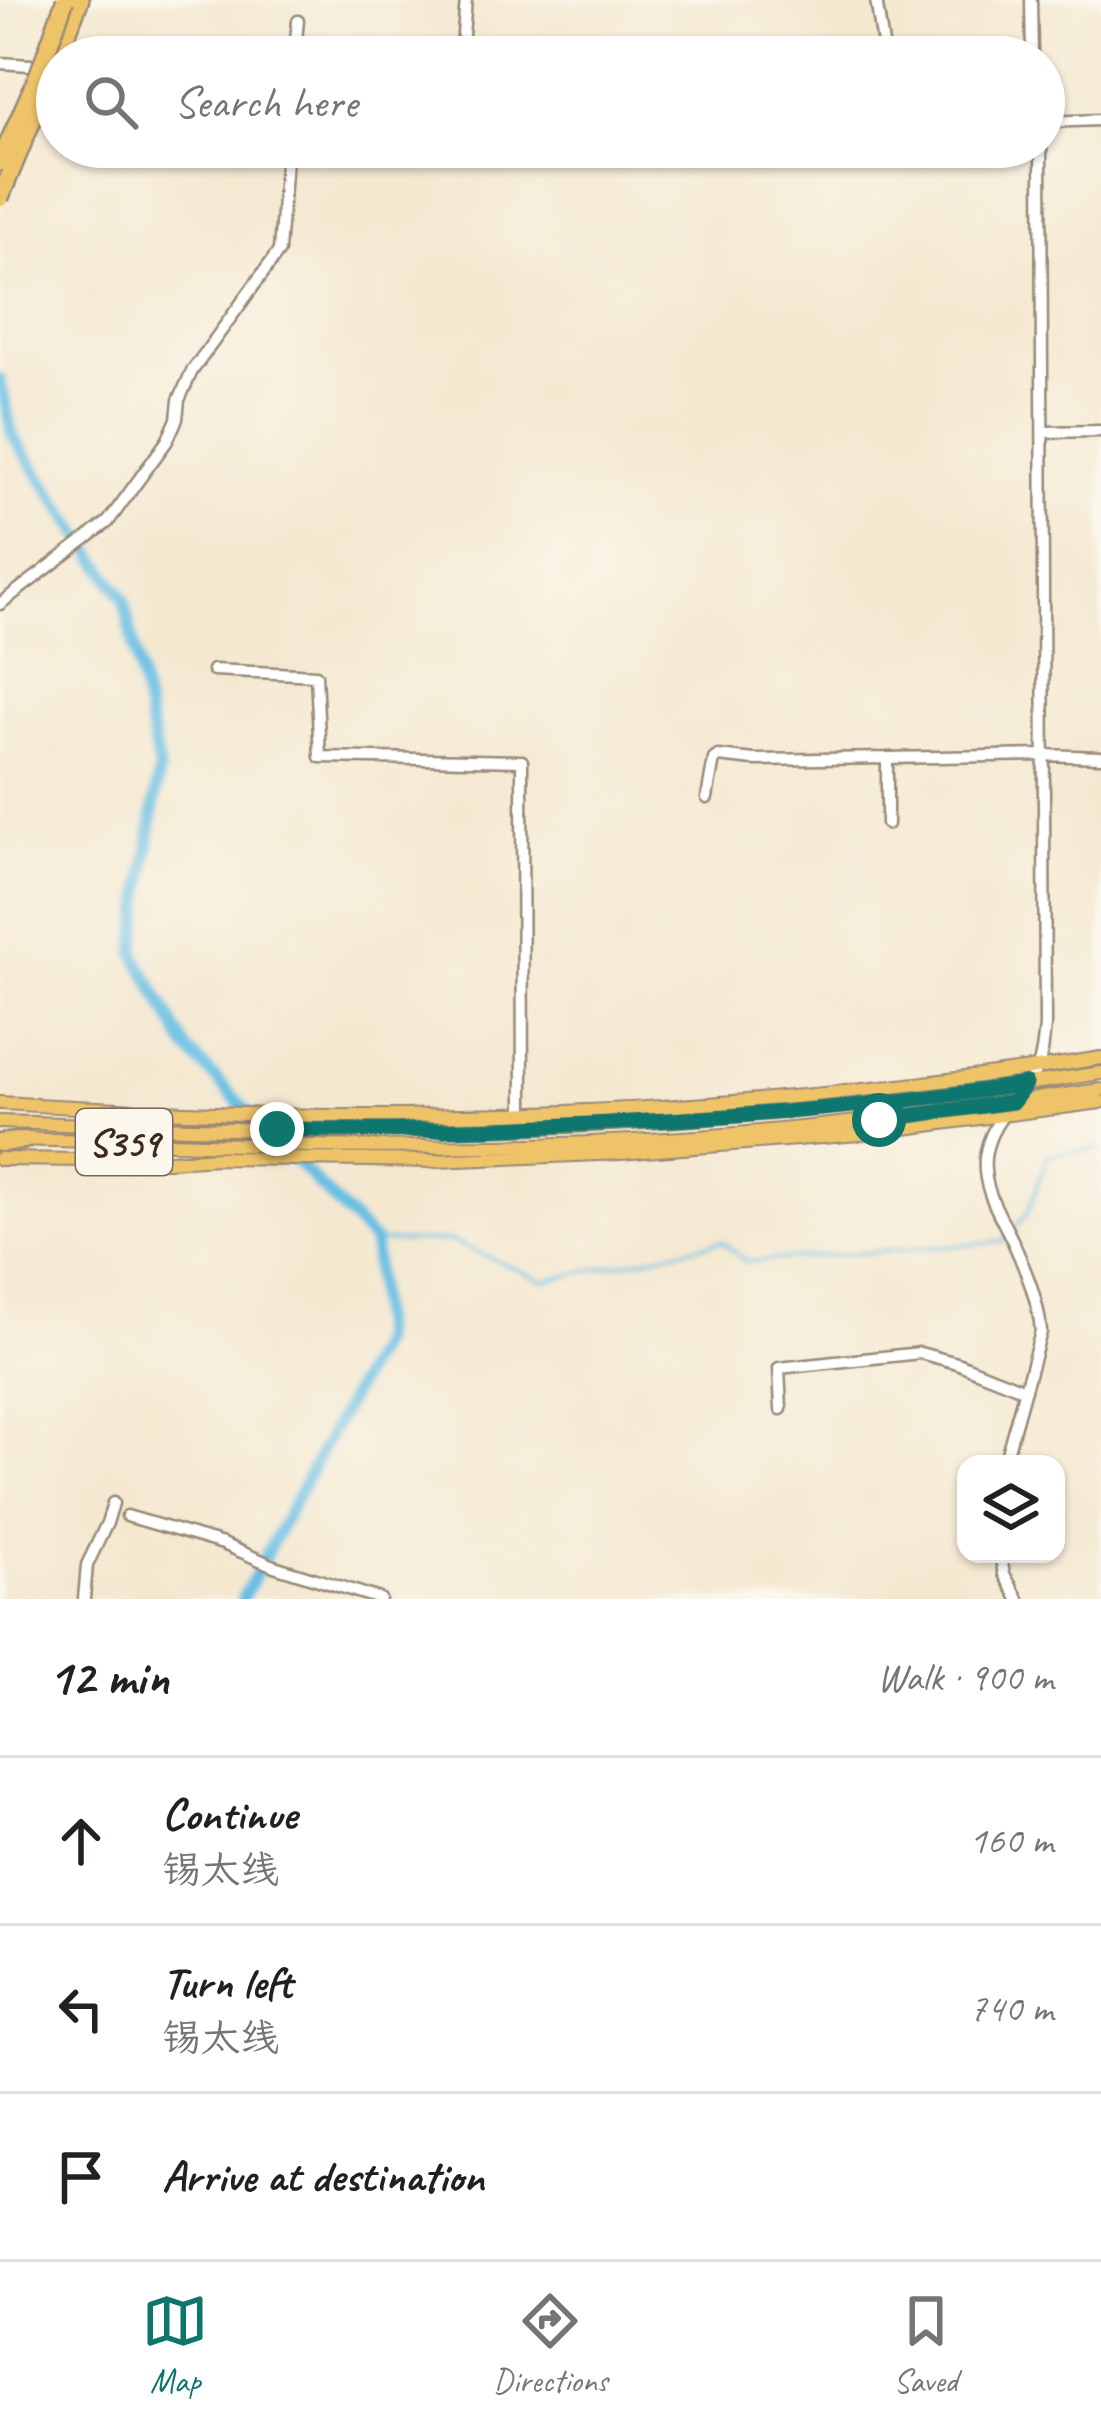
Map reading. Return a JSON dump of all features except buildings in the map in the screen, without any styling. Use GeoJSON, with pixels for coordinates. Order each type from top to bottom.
{"type":"FeatureCollection","features":[{"type":"Feature","properties":{"kind":"highway"},"geometry":{"type":"LineString","coordinates":[[52,36],[64,0]]}},
{"type":"Feature","properties":{"kind":"highway"},"geometry":{"type":"LineString","coordinates":[[67,36],[80,0]]}},
{"type":"Feature","properties":{"kind":"highway"},"geometry":{"type":"LineString","coordinates":[[0,162],[36,80]]}},
{"type":"Feature","properties":{"kind":"highway"},"geometry":{"type":"LineString","coordinates":[[0,198],[36,114]]}},
{"type":"Feature","properties":{"kind":"highway"},"geometry":{"type":"LineString","coordinates":[[0,1141],[25,1140]]}},
{"type":"Feature","properties":{"kind":"main road"},"geometry":{"type":"LineString","coordinates":[[0,1103],[230,1121],[275,1114],[523,1113],[872,1090],[1101,1058]]}},
{"type":"Feature","properties":{"kind":"main road","name":"S359"},"geometry":{"type":"LineString","coordinates":[[0,1121],[230,1121],[286,1130],[639,1123],[874,1104],[1101,1073]]}},
{"type":"Feature","properties":{"kind":"main road","name":"S359"},"geometry":{"type":"LineString","coordinates":[[25,1140],[420,1147],[667,1139],[879,1120],[1101,1090]]}},
{"type":"Feature","properties":{"kind":"main road"},"geometry":{"type":"LineString","coordinates":[[0,1159],[436,1161],[620,1153],[860,1134],[1101,1102]]}},
{"type":"Feature","properties":{"kind":"street"},"geometry":{"type":"LineString","coordinates":[[463,36],[466,0]]}},
{"type":"Feature","properties":{"kind":"street"},"geometry":{"type":"LineString","coordinates":[[876,0],[882,36]]}},
{"type":"Feature","properties":{"kind":"street"},"geometry":{"type":"LineString","coordinates":[[1031,0],[1032,36]]}},
{"type":"Feature","properties":{"kind":"street"},"geometry":{"type":"LineString","coordinates":[[296,36],[298,21]]}},
{"type":"Feature","properties":{"kind":"street"},"geometry":{"type":"LineString","coordinates":[[0,63],[36,62]]}},
{"type":"Feature","properties":{"kind":"street"},"geometry":{"type":"LineString","coordinates":[[1065,121],[1101,120]]}},
{"type":"Feature","properties":{"kind":"street"},"geometry":{"type":"LineString","coordinates":[[0,604],[104,525],[167,440],[192,371],[279,251],[285,168]]}},
{"type":"Feature","properties":{"kind":"street"},"geometry":{"type":"LineString","coordinates":[[1007,1455],[1042,1332],[1040,1313],[1014,1244],[986,1185],[985,1160],[999,1118],[1037,1069],[1045,1026],[1040,168]]}},
{"type":"Feature","properties":{"kind":"street"},"geometry":{"type":"LineString","coordinates":[[1043,432],[1101,431]]}},
{"type":"Feature","properties":{"kind":"street"},"geometry":{"type":"LineString","coordinates":[[213,670],[316,675],[320,757],[522,760],[523,1113]]}},
{"type":"Feature","properties":{"kind":"street"},"geometry":{"type":"LineString","coordinates":[[707,798],[718,756],[754,760],[1101,757]]}},
{"type":"Feature","properties":{"kind":"street"},"geometry":{"type":"LineString","coordinates":[[887,758],[887,824]]}},
{"type":"Feature","properties":{"kind":"street"},"geometry":{"type":"LineString","coordinates":[[781,1409],[779,1368],[920,1353],[1025,1390]]}},
{"type":"Feature","properties":{"kind":"street"},"geometry":{"type":"LineString","coordinates":[[83,1599],[87,1565],[113,1503]]}},
{"type":"Feature","properties":{"kind":"street"},"geometry":{"type":"LineString","coordinates":[[127,1516],[380,1599]]}},
{"type":"Feature","properties":{"kind":"street"},"geometry":{"type":"LineString","coordinates":[[1002,1563],[1018,1599]]}},
{"type":"Feature","properties":{"kind":"waterway"},"geometry":{"type":"LineString","coordinates":[[0,379],[13,436],[124,599],[159,769],[135,954],[187,1049],[374,1242],[380,1341],[242,1599]]}},
{"type":"Feature","properties":{"kind":"waterway"},"geometry":{"type":"LineString","coordinates":[[1014,1229],[1028,1212],[1048,1155],[1101,1149]]}},
{"type":"Feature","properties":{"kind":"waterway"},"geometry":{"type":"LineString","coordinates":[[374,1242],[451,1241],[544,1281],[722,1241],[746,1262],[1003,1242],[1008,1236]]}},
{"type":"Feature","properties":{"kind":"route"},"geometry":{"type":"LineString","coordinates":[[277,1129],[639,1123],[874,1104],[1026,1084],[1013,1102],[879,1120]]}}]}
